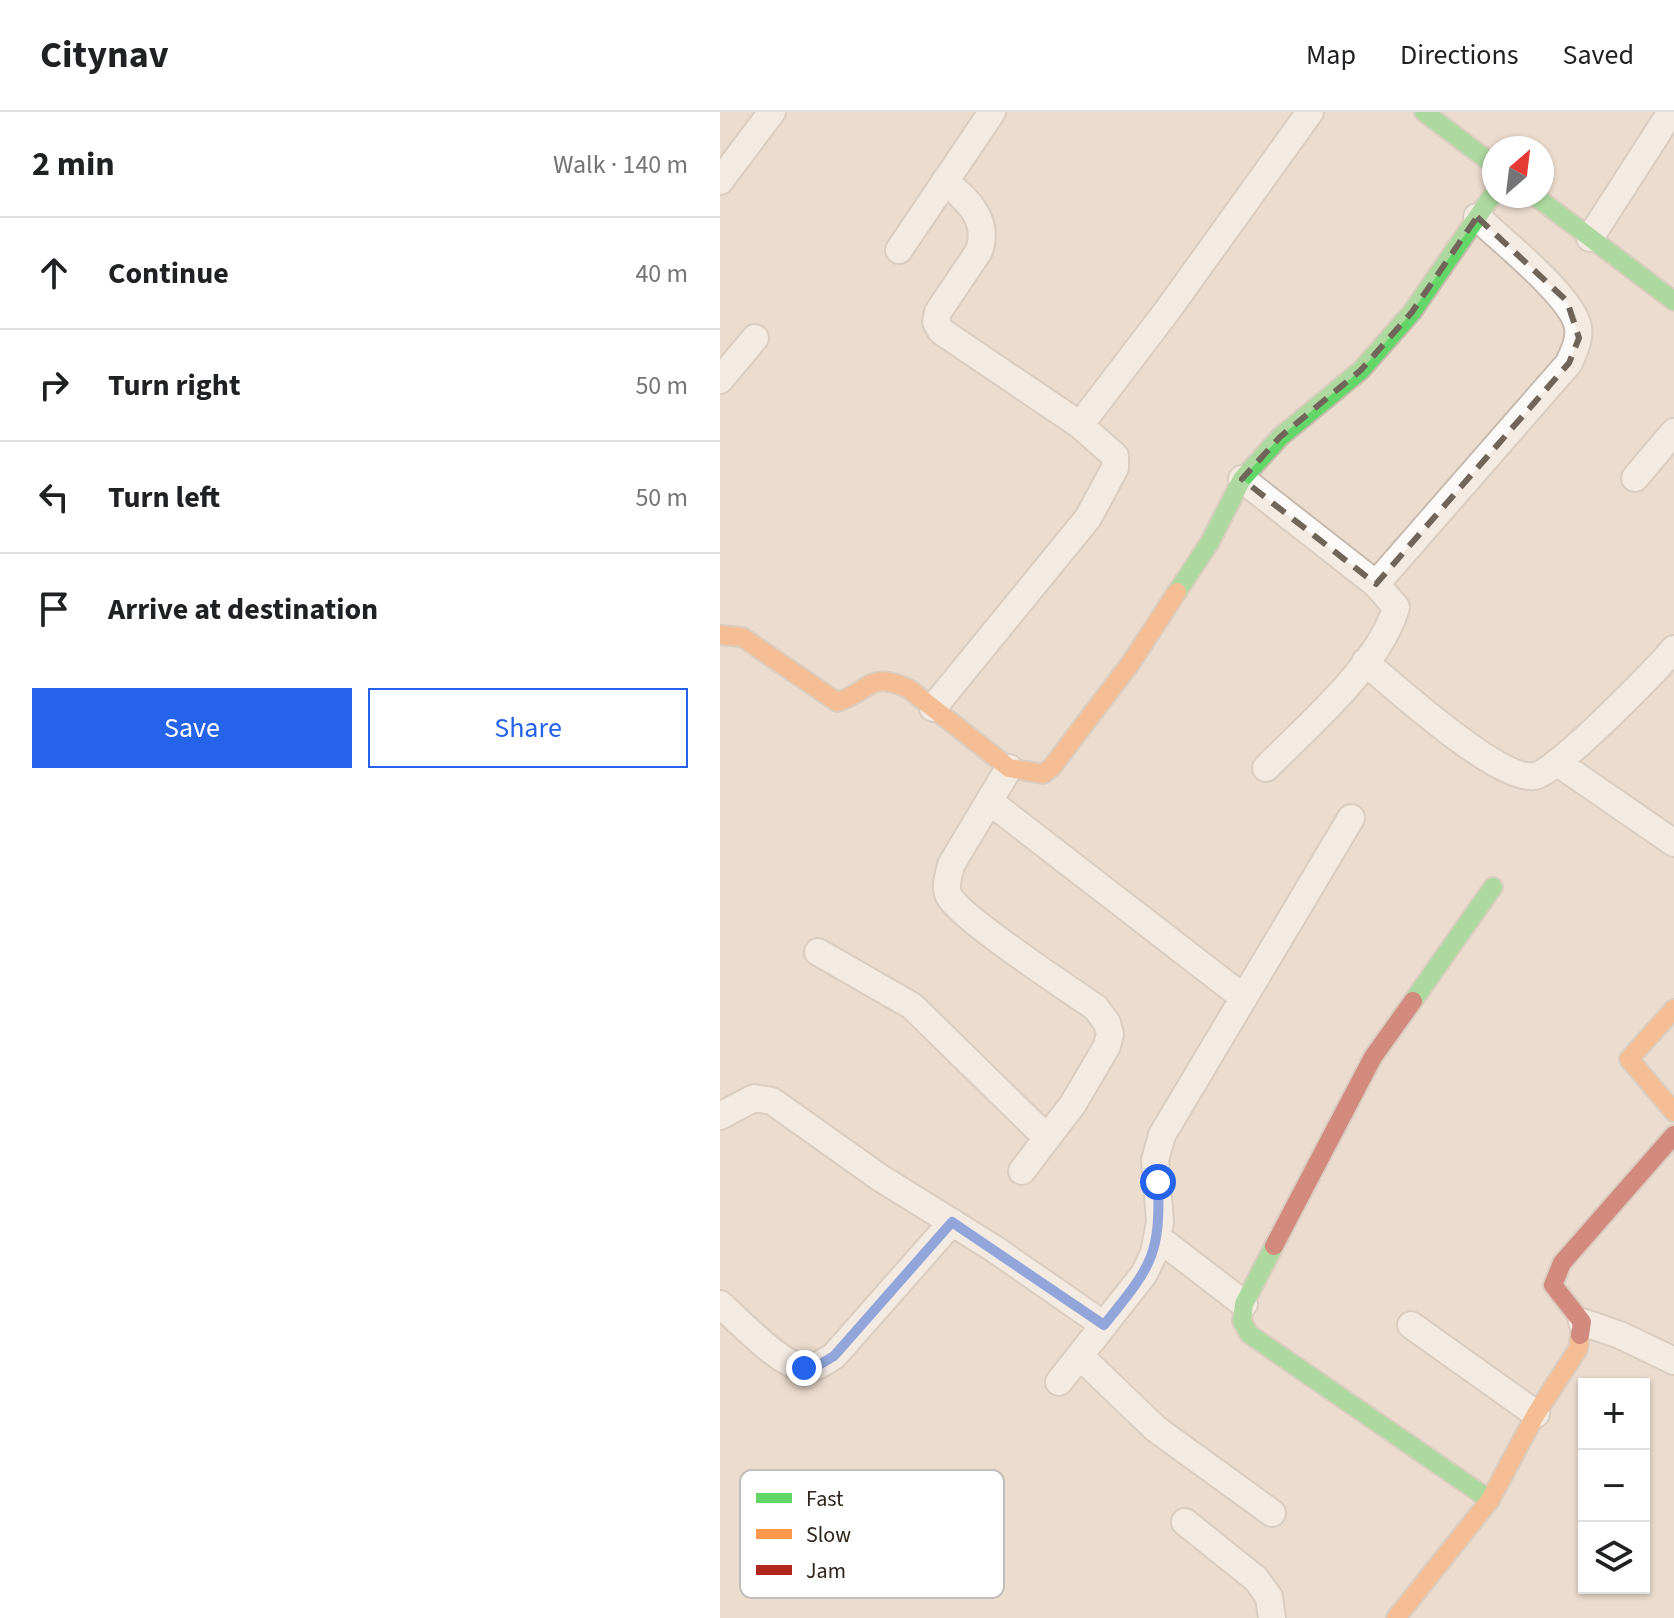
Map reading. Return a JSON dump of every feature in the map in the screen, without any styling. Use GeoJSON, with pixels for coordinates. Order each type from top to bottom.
{"type":"FeatureCollection","features":[{"type":"Feature","properties":{"kind":"street"},"geometry":{"type":"LineString","coordinates":[[720,181],[772,112]]}},
{"type":"Feature","properties":{"kind":"street"},"geometry":{"type":"LineString","coordinates":[[899,250],[992,112]]}},
{"type":"Feature","properties":{"kind":"street"},"geometry":{"type":"LineString","coordinates":[[1080,425],[1167,311],[1310,112]]}},
{"type":"Feature","properties":{"kind":"street"},"geometry":{"type":"LineString","coordinates":[[1424,112],[1482,156]]}},
{"type":"Feature","properties":{"kind":"street"},"geometry":{"type":"LineString","coordinates":[[1590,238],[1671,112]]}},
{"type":"Feature","properties":{"kind":"street"},"geometry":{"type":"LineString","coordinates":[[933,708],[1088,518],[1115,468],[1115,456],[1080,425],[941,331],[936,322],[938,312],[979,251],[983,239],[974,207],[945,181]]}},
{"type":"Feature","properties":{"kind":"street"},"geometry":{"type":"LineString","coordinates":[[720,635],[742,637],[837,702],[847,700],[878,679],[891,680],[909,689],[1009,768],[1043,774],[1052,767],[1130,664],[1210,542],[1242,479],[1280,437],[1361,370],[1412,312],[1483,208]]}},
{"type":"Feature","properties":{"kind":"street"},"geometry":{"type":"LineString","coordinates":[[1551,208],[1674,301]]}},
{"type":"Feature","properties":{"kind":"street"},"geometry":{"type":"LineString","coordinates":[[1376,584],[1569,363],[1579,338],[1578,323],[1567,301],[1477,217]]}},
{"type":"Feature","properties":{"kind":"street"},"geometry":{"type":"LineString","coordinates":[[720,380],[755,338]]}},
{"type":"Feature","properties":{"kind":"street"},"geometry":{"type":"LineString","coordinates":[[1635,478],[1674,432]]}},
{"type":"Feature","properties":{"kind":"street"},"geometry":{"type":"LineString","coordinates":[[1242,479],[1376,584],[1396,607],[1392,624],[1357,675],[1266,768]]}},
{"type":"Feature","properties":{"kind":"street"},"geometry":{"type":"LineString","coordinates":[[1365,662],[1449,732],[1519,776],[1538,776],[1558,763],[1674,649]]}},
{"type":"Feature","properties":{"kind":"street"},"geometry":{"type":"LineString","coordinates":[[1558,763],[1674,843]]}},
{"type":"Feature","properties":{"kind":"street"},"geometry":{"type":"LineString","coordinates":[[1009,768],[951,865],[947,883],[949,896],[973,920],[1096,1008],[1107,1023],[1110,1034],[1107,1046],[1073,1104],[1022,1171]]}},
{"type":"Feature","properties":{"kind":"street"},"geometry":{"type":"LineString","coordinates":[[989,801],[1244,998]]}},
{"type":"Feature","properties":{"kind":"street"},"geometry":{"type":"LineString","coordinates":[[1059,1382],[1144,1274],[1154,1253],[1160,1222],[1155,1160],[1162,1135],[1351,818]]}},
{"type":"Feature","properties":{"kind":"street"},"geometry":{"type":"LineString","coordinates":[[1490,1500],[1249,1334],[1242,1321],[1244,1304],[1373,1057],[1493,887]]}},
{"type":"Feature","properties":{"kind":"street"},"geometry":{"type":"LineString","coordinates":[[818,952],[912,1006],[1047,1138]]}},
{"type":"Feature","properties":{"kind":"street"},"geometry":{"type":"LineString","coordinates":[[1674,1009],[1629,1059],[1674,1112]]}},
{"type":"Feature","properties":{"kind":"street"},"geometry":{"type":"LineString","coordinates":[[720,1116],[754,1098],[772,1101],[879,1177],[952,1222],[1104,1325]]}},
{"type":"Feature","properties":{"kind":"street"},"geometry":{"type":"LineString","coordinates":[[1674,1135],[1562,1263],[1553,1285],[1582,1322],[1620,1335],[1674,1361]]}},
{"type":"Feature","properties":{"kind":"street"},"geometry":{"type":"LineString","coordinates":[[720,1304],[783,1359],[804,1368],[817,1366],[834,1356],[952,1222]]}},
{"type":"Feature","properties":{"kind":"street"},"geometry":{"type":"LineString","coordinates":[[1157,1237],[1244,1304]]}},
{"type":"Feature","properties":{"kind":"street"},"geometry":{"type":"LineString","coordinates":[[1396,1618],[1490,1500],[1536,1414],[1578,1349],[1582,1322]]}},
{"type":"Feature","properties":{"kind":"street"},"geometry":{"type":"LineString","coordinates":[[1411,1325],[1536,1414]]}},
{"type":"Feature","properties":{"kind":"street"},"geometry":{"type":"LineString","coordinates":[[1080,1356],[1156,1429],[1272,1513]]}},
{"type":"Feature","properties":{"kind":"street"},"geometry":{"type":"LineString","coordinates":[[1185,1522],[1256,1579],[1269,1597],[1272,1618]]}},
{"type":"Feature","properties":{"kind":"highlighted area"},"geometry":{"type":"Polygon","coordinates":[[[1477,217],[1567,301],[1579,338],[1569,363],[1376,584],[1242,479],[1280,437],[1361,370],[1412,312],[1477,217]]]}},
{"type":"Feature","properties":{"kind":"traffic: fast"},"geometry":{"type":"LineString","coordinates":[[1424,112],[1482,156]]}},
{"type":"Feature","properties":{"kind":"traffic: fast"},"geometry":{"type":"LineString","coordinates":[[1177,592],[1210,542],[1242,479],[1280,437],[1361,370],[1412,312],[1484,208]]}},
{"type":"Feature","properties":{"kind":"traffic: fast"},"geometry":{"type":"LineString","coordinates":[[1551,208],[1674,301]]}},
{"type":"Feature","properties":{"kind":"traffic: fast"},"geometry":{"type":"LineString","coordinates":[[1413,1001],[1493,887]]}},
{"type":"Feature","properties":{"kind":"traffic: fast"},"geometry":{"type":"LineString","coordinates":[[1274,1246],[1244,1304],[1242,1321],[1249,1334],[1490,1500]]}},
{"type":"Feature","properties":{"kind":"traffic: slow"},"geometry":{"type":"LineString","coordinates":[[720,635],[742,637],[837,702],[877,682],[885,681],[909,689],[1009,768],[1043,774],[1052,767],[1130,664],[1177,592]]}},
{"type":"Feature","properties":{"kind":"traffic: slow"},"geometry":{"type":"LineString","coordinates":[[1674,1009],[1629,1059],[1674,1112]]}},
{"type":"Feature","properties":{"kind":"traffic: slow"},"geometry":{"type":"LineString","coordinates":[[1396,1618],[1490,1500],[1536,1414],[1578,1349],[1580,1335]]}},
{"type":"Feature","properties":{"kind":"traffic: jam"},"geometry":{"type":"LineString","coordinates":[[1274,1246],[1373,1057],[1413,1001]]}},
{"type":"Feature","properties":{"kind":"traffic: jam"},"geometry":{"type":"LineString","coordinates":[[1580,1335],[1582,1322],[1553,1285],[1562,1263],[1674,1135]]}},
{"type":"Feature","properties":{"kind":"route"},"geometry":{"type":"LineString","coordinates":[[804,1368],[817,1366],[834,1356],[952,1222],[1104,1325],[1144,1274],[1154,1253],[1160,1222],[1158,1182]]}}]}
